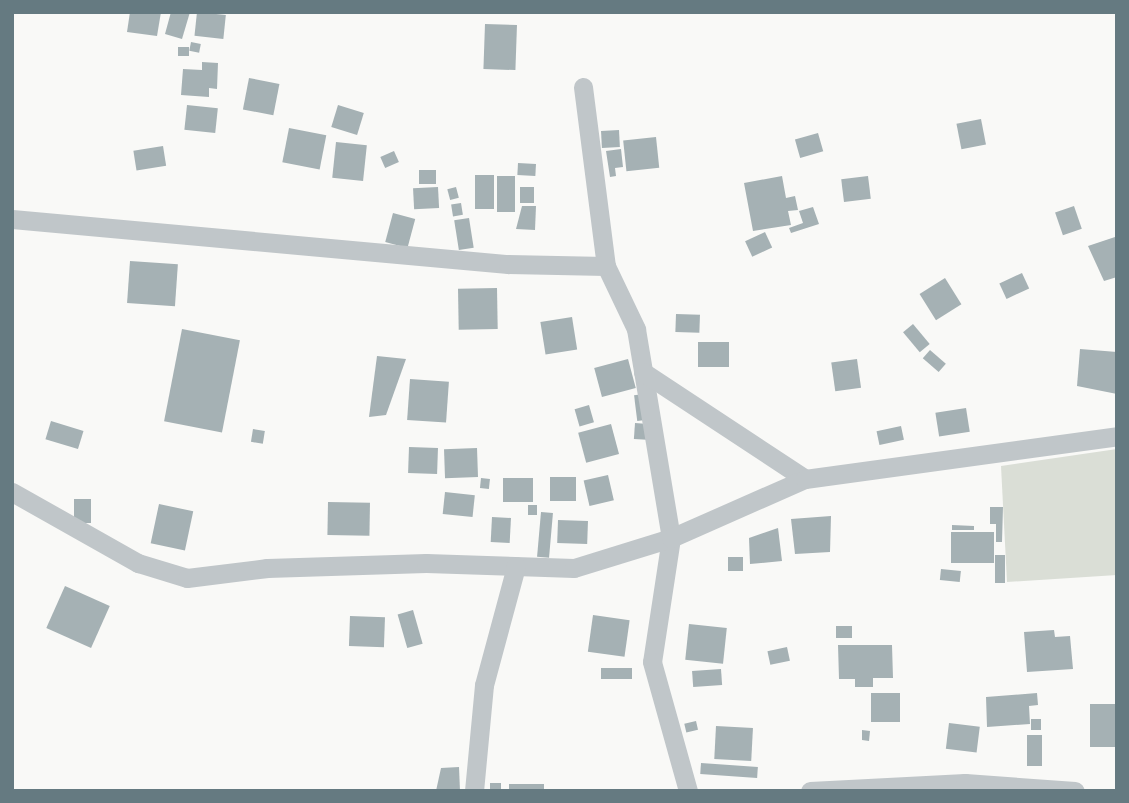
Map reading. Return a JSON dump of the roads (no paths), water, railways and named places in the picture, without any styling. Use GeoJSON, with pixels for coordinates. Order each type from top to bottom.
{"type":"FeatureCollection","features":[{"type":"Feature","properties":{"kind":"street"},"geometry":{"type":"LineString","coordinates":[[583,87],[606,266],[636,329],[671,538],[652,662],[688,791]]}},
{"type":"Feature","properties":{"kind":"street"},"geometry":{"type":"LineString","coordinates":[[12,219],[508,264],[606,266]]}},
{"type":"Feature","properties":{"kind":"street"},"geometry":{"type":"LineString","coordinates":[[643,372],[805,479]]}},
{"type":"Feature","properties":{"kind":"street"},"geometry":{"type":"LineString","coordinates":[[12,492],[138,563],[187,578],[267,568],[574,568],[671,538],[805,479],[1117,436]]}},
{"type":"Feature","properties":{"kind":"street"},"geometry":{"type":"LineString","coordinates":[[474,791],[484,685],[516,566]]}},
{"type":"Feature","properties":{"kind":"street"},"geometry":{"type":"LineString","coordinates":[[810,791],[965,783],[1075,791]]}}]}
